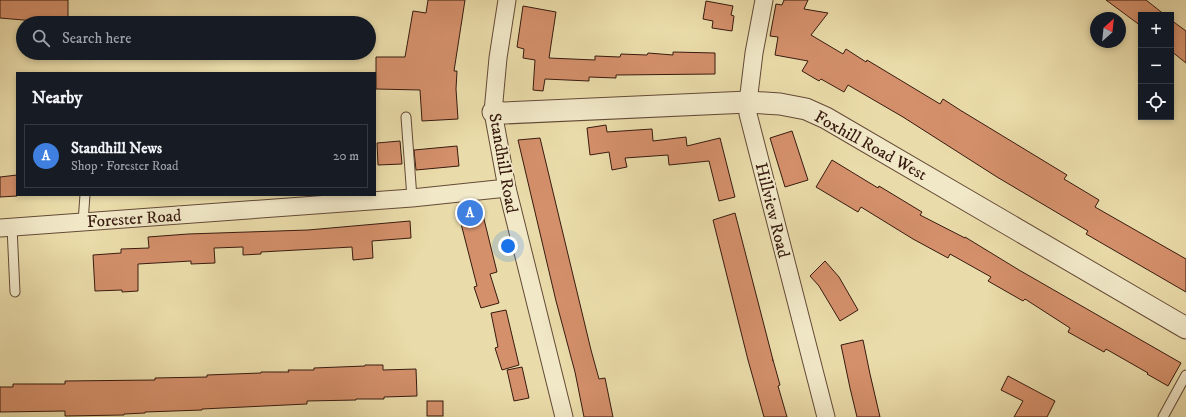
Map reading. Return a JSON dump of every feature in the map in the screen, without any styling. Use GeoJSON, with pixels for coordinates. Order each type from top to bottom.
{"type":"FeatureCollection","features":[{"type":"Feature","properties":{"kind":"street","name":"Standhill Road"},"geometry":{"type":"LineString","coordinates":[[507,0],[498,58],[493,112],[507,188],[564,417]]}},
{"type":"Feature","properties":{"kind":"street","name":"Hillview Road"},"geometry":{"type":"LineString","coordinates":[[764,0],[754,53],[748,114],[826,417]]}},
{"type":"Feature","properties":{"kind":"street","name":"Foxhill Road West"},"geometry":{"type":"LineString","coordinates":[[493,112],[505,113],[748,102],[780,104],[806,109],[826,118],[1186,328]]}},
{"type":"Feature","properties":{"kind":"street","name":"Forester Road"},"geometry":{"type":"LineString","coordinates":[[6,228],[412,198],[507,188]]}},
{"type":"Feature","properties":{"kind":"lane"},"geometry":{"type":"LineString","coordinates":[[406,117],[412,198]]}},
{"type":"Feature","properties":{"kind":"lane"},"geometry":{"type":"LineString","coordinates":[[83,222],[85,196]]}},
{"type":"Feature","properties":{"kind":"lane"},"geometry":{"type":"LineString","coordinates":[[6,228],[15,292]]}},
{"type":"Feature","properties":{"kind":"lane"},"geometry":{"type":"LineString","coordinates":[[1163,417],[1186,376]]}},
{"type":"Feature","properties":{"kind":"building"},"geometry":{"type":"Polygon","coordinates":[[[0,0],[68,0],[68,16],[16,16],[16,19],[0,18],[0,0]]]}},
{"type":"Feature","properties":{"kind":"building"},"geometry":{"type":"Polygon","coordinates":[[[428,0],[465,0],[454,71],[457,71],[456,89],[458,119],[422,121],[420,90],[376,89],[376,57],[405,57],[413,11],[426,13],[428,0]]]}},
{"type":"Feature","properties":{"kind":"building"},"geometry":{"type":"Polygon","coordinates":[[[784,0],[808,0],[804,9],[828,13],[811,35],[843,54],[846,49],[866,62],[867,60],[940,104],[943,99],[1067,175],[1064,179],[1099,200],[1095,207],[1186,259],[1186,292],[1086,234],[1088,231],[997,177],[903,117],[848,85],[844,92],[821,79],[819,81],[802,71],[808,61],[775,55],[778,37],[770,36],[776,4],[782,5],[784,0]]]}},
{"type":"Feature","properties":{"kind":"building"},"geometry":{"type":"Polygon","coordinates":[[[1106,0],[1146,0],[1161,12],[1138,12],[1138,24],[1126,15],[1126,12],[1122,12],[1106,0]]]}},
{"type":"Feature","properties":{"kind":"building"},"geometry":{"type":"Polygon","coordinates":[[[706,1],[733,6],[731,15],[734,16],[732,31],[712,28],[713,21],[703,19],[706,1]]]}},
{"type":"Feature","properties":{"kind":"building"},"geometry":{"type":"Polygon","coordinates":[[[523,6],[556,12],[549,58],[595,60],[595,56],[620,57],[621,54],[647,55],[648,53],[673,55],[673,52],[715,53],[715,74],[616,75],[616,78],[589,77],[589,81],[545,79],[543,91],[533,90],[535,60],[523,58],[524,49],[517,47],[523,6]]]}},
{"type":"Feature","properties":{"kind":"building"},"geometry":{"type":"Polygon","coordinates":[[[1174,22],[1186,31],[1186,63],[1174,53],[1174,22]]]}},
{"type":"Feature","properties":{"kind":"building"},"geometry":{"type":"Polygon","coordinates":[[[606,125],[607,132],[652,129],[653,141],[686,137],[687,146],[720,138],[735,197],[719,201],[709,161],[669,165],[668,155],[625,158],[627,167],[612,170],[609,152],[590,155],[587,128],[606,125]]]}},
{"type":"Feature","properties":{"kind":"building"},"geometry":{"type":"Polygon","coordinates":[[[792,131],[808,180],[785,187],[770,138],[792,131]]]}},
{"type":"Feature","properties":{"kind":"building"},"geometry":{"type":"Polygon","coordinates":[[[540,138],[591,350],[599,379],[605,378],[613,417],[584,417],[575,372],[556,301],[518,140],[540,138]]]}},
{"type":"Feature","properties":{"kind":"building"},"geometry":{"type":"Polygon","coordinates":[[[400,141],[402,164],[378,165],[377,143],[400,141]]]}},
{"type":"Feature","properties":{"kind":"building"},"geometry":{"type":"Polygon","coordinates":[[[457,146],[459,166],[416,170],[414,150],[457,146]]]}},
{"type":"Feature","properties":{"kind":"building"},"geometry":{"type":"Polygon","coordinates":[[[832,160],[878,188],[879,186],[922,212],[920,215],[965,237],[1019,270],[1181,363],[1168,386],[1106,349],[1104,352],[1068,332],[1070,328],[1025,299],[1023,301],[988,281],[991,277],[950,254],[948,258],[913,239],[861,207],[858,212],[816,187],[832,160]]]}},
{"type":"Feature","properties":{"kind":"building"},"geometry":{"type":"Polygon","coordinates":[[[16,175],[17,196],[0,197],[0,177],[16,175]]]}},
{"type":"Feature","properties":{"kind":"building"},"geometry":{"type":"Polygon","coordinates":[[[480,203],[497,272],[490,274],[499,303],[481,308],[474,287],[477,286],[457,208],[480,203]]]}},
{"type":"Feature","properties":{"kind":"building"},"geometry":{"type":"Polygon","coordinates":[[[735,213],[787,417],[764,417],[748,360],[713,220],[735,213]]]}},
{"type":"Feature","properties":{"kind":"building"},"geometry":{"type":"Polygon","coordinates":[[[410,221],[411,238],[372,241],[373,258],[353,260],[352,247],[261,252],[261,254],[243,255],[243,247],[214,248],[215,263],[191,264],[191,261],[138,264],[138,291],[95,291],[93,255],[121,253],[121,249],[149,248],[148,237],[188,234],[308,230],[410,221]]]}},
{"type":"Feature","properties":{"kind":"building"},"geometry":{"type":"Polygon","coordinates":[[[825,261],[839,277],[858,310],[840,321],[819,286],[810,276],[825,261]]]}},
{"type":"Feature","properties":{"kind":"building"},"geometry":{"type":"Polygon","coordinates":[[[506,310],[519,365],[502,370],[495,348],[498,347],[491,313],[506,310]]]}},
{"type":"Feature","properties":{"kind":"building"},"geometry":{"type":"Polygon","coordinates":[[[863,340],[880,417],[857,417],[850,388],[841,345],[863,340]]]}},
{"type":"Feature","properties":{"kind":"building"},"geometry":{"type":"Polygon","coordinates":[[[383,365],[383,370],[416,369],[417,396],[384,397],[384,399],[307,401],[307,404],[145,412],[124,415],[65,416],[65,411],[0,412],[0,387],[13,387],[13,384],[65,384],[65,381],[155,380],[155,378],[207,377],[207,375],[289,372],[288,370],[314,370],[314,368],[383,365]]]}},
{"type":"Feature","properties":{"kind":"building"},"geometry":{"type":"Polygon","coordinates":[[[522,367],[529,398],[514,401],[507,370],[522,367]]]}},
{"type":"Feature","properties":{"kind":"building"},"geometry":{"type":"Polygon","coordinates":[[[1008,376],[1055,401],[1047,417],[1014,417],[1023,401],[1001,390],[1008,376]]]}},
{"type":"Feature","properties":{"kind":"building"},"geometry":{"type":"Polygon","coordinates":[[[427,401],[443,401],[443,416],[427,416],[427,401]]]}},
{"type":"Feature","properties":{"kind":"place","name":"Standhill News"},"geometry":{"type":"Point","coordinates":[470,213]}}]}
